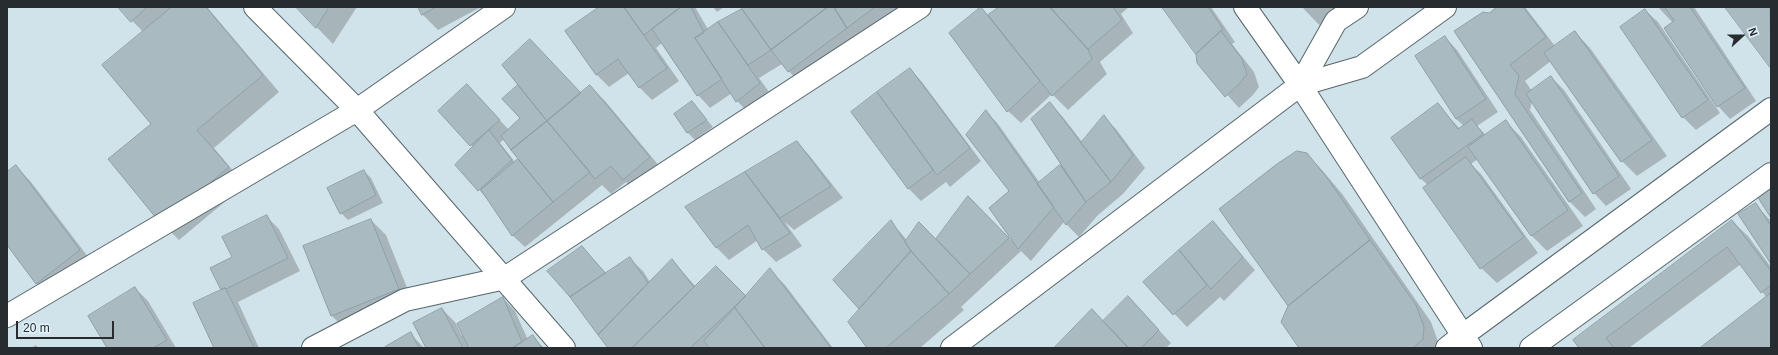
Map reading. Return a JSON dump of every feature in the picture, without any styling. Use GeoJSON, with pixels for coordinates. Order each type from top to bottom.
{"type":"FeatureCollection","features":[{"type":"Feature","properties":{"kind":"street"},"geometry":{"type":"LineString","coordinates":[[255,7],[357,110],[505,278],[564,348]]}},
{"type":"Feature","properties":{"kind":"street"},"geometry":{"type":"LineString","coordinates":[[7,316],[357,110],[504,7]]}},
{"type":"Feature","properties":{"kind":"street"},"geometry":{"type":"LineString","coordinates":[[313,348],[405,300],[505,278],[920,7]]}},
{"type":"Feature","properties":{"kind":"street"},"geometry":{"type":"LineString","coordinates":[[1245,7],[1300,85],[1460,344],[1771,109]]}},
{"type":"Feature","properties":{"kind":"street"},"geometry":{"type":"LineString","coordinates":[[1300,85],[1336,21],[1357,7]]}},
{"type":"Feature","properties":{"kind":"street"},"geometry":{"type":"LineString","coordinates":[[952,348],[1300,85],[1362,67],[1445,7]]}},
{"type":"Feature","properties":{"kind":"street"},"geometry":{"type":"LineString","coordinates":[[1531,348],[1771,174]]}},
{"type":"Feature","properties":{"kind":"building"},"geometry":{"type":"Polygon","coordinates":[[[118,7],[147,7],[131,22],[118,7]]]}},
{"type":"Feature","properties":{"kind":"building"},"geometry":{"type":"Polygon","coordinates":[[[172,7],[206,7],[263,75],[197,130],[229,167],[161,224],[108,159],[151,124],[102,65],[172,7]]]}},
{"type":"Feature","properties":{"kind":"building"},"geometry":{"type":"Polygon","coordinates":[[[296,7],[329,7],[316,28],[296,7]]]}},
{"type":"Feature","properties":{"kind":"building"},"geometry":{"type":"Polygon","coordinates":[[[418,7],[436,7],[422,15],[418,7]]]}},
{"type":"Feature","properties":{"kind":"building"},"geometry":{"type":"Polygon","coordinates":[[[599,7],[624,7],[667,68],[639,88],[618,59],[596,75],[565,31],[599,7]]]}},
{"type":"Feature","properties":{"kind":"building"},"geometry":{"type":"Polygon","coordinates":[[[624,7],[681,7],[644,35],[624,7]]]}},
{"type":"Feature","properties":{"kind":"building"},"geometry":{"type":"Polygon","coordinates":[[[681,7],[691,7],[704,33],[695,38],[722,79],[697,96],[652,29],[681,7]]]}},
{"type":"Feature","properties":{"kind":"building"},"geometry":{"type":"Polygon","coordinates":[[[744,7],[828,7],[771,50],[742,9],[744,7]]]}},
{"type":"Feature","properties":{"kind":"building"},"geometry":{"type":"Polygon","coordinates":[[[828,7],[834,7],[847,28],[788,72],[771,50],[828,7]]]}},
{"type":"Feature","properties":{"kind":"building"},"geometry":{"type":"Polygon","coordinates":[[[834,7],[875,7],[847,28],[834,7]]]}},
{"type":"Feature","properties":{"kind":"building"},"geometry":{"type":"Polygon","coordinates":[[[981,7],[1040,81],[1007,112],[949,33],[981,7]]]}},
{"type":"Feature","properties":{"kind":"building"},"geometry":{"type":"Polygon","coordinates":[[[999,7],[1050,7],[1088,49],[1092,59],[1052,96],[988,15],[999,7]]]}},
{"type":"Feature","properties":{"kind":"building"},"geometry":{"type":"Polygon","coordinates":[[[1050,7],[1113,7],[1122,20],[1088,49],[1050,7]]]}},
{"type":"Feature","properties":{"kind":"building"},"geometry":{"type":"Polygon","coordinates":[[[1162,7],[1208,7],[1223,29],[1196,54],[1162,7]]]}},
{"type":"Feature","properties":{"kind":"building"},"geometry":{"type":"Polygon","coordinates":[[[1497,7],[1523,7],[1546,37],[1510,65],[1519,76],[1515,94],[1582,193],[1569,202],[1454,31],[1483,12],[1489,13],[1497,7]]]}},
{"type":"Feature","properties":{"kind":"building"},"geometry":{"type":"Polygon","coordinates":[[[1665,7],[1690,7],[1745,88],[1717,107],[1664,28],[1674,21],[1665,7]]]}},
{"type":"Feature","properties":{"kind":"building"},"geometry":{"type":"Polygon","coordinates":[[[1725,7],[1770,7],[1770,67],[1725,7]]]}},
{"type":"Feature","properties":{"kind":"building"},"geometry":{"type":"Polygon","coordinates":[[[742,9],[771,50],[748,65],[718,22],[742,9]]]}},
{"type":"Feature","properties":{"kind":"building"},"geometry":{"type":"Polygon","coordinates":[[[1645,9],[1708,100],[1682,118],[1620,27],[1645,9]]]}},
{"type":"Feature","properties":{"kind":"building"},"geometry":{"type":"Polygon","coordinates":[[[718,22],[760,83],[736,102],[695,38],[718,22]]]}},
{"type":"Feature","properties":{"kind":"building"},"geometry":{"type":"Polygon","coordinates":[[[1221,31],[1242,59],[1247,74],[1225,97],[1197,63],[1196,54],[1221,31]]]}},
{"type":"Feature","properties":{"kind":"building"},"geometry":{"type":"Polygon","coordinates":[[[1575,31],[1652,140],[1621,162],[1544,53],[1575,31]]]}},
{"type":"Feature","properties":{"kind":"building"},"geometry":{"type":"Polygon","coordinates":[[[1445,36],[1486,99],[1456,119],[1415,56],[1445,36]]]}},
{"type":"Feature","properties":{"kind":"building"},"geometry":{"type":"Polygon","coordinates":[[[530,39],[581,93],[547,121],[502,65],[530,39]]]}},
{"type":"Feature","properties":{"kind":"building"},"geometry":{"type":"Polygon","coordinates":[[[910,68],[970,148],[937,175],[877,92],[910,68]]]}},
{"type":"Feature","properties":{"kind":"building"},"geometry":{"type":"Polygon","coordinates":[[[1551,76],[1619,176],[1593,194],[1526,94],[1551,76]]]}},
{"type":"Feature","properties":{"kind":"building"},"geometry":{"type":"Polygon","coordinates":[[[467,84],[500,120],[470,146],[438,111],[467,84]]]}},
{"type":"Feature","properties":{"kind":"building"},"geometry":{"type":"Polygon","coordinates":[[[518,85],[547,121],[511,150],[501,136],[520,118],[502,99],[518,85]]]}},
{"type":"Feature","properties":{"kind":"building"},"geometry":{"type":"Polygon","coordinates":[[[590,85],[650,157],[623,180],[611,166],[595,179],[547,121],[590,85]]]}},
{"type":"Feature","properties":{"kind":"building"},"geometry":{"type":"Polygon","coordinates":[[[877,92],[933,170],[908,189],[851,112],[877,92]]]}},
{"type":"Feature","properties":{"kind":"building"},"geometry":{"type":"Polygon","coordinates":[[[692,101],[707,120],[687,133],[674,114],[692,101]]]}},
{"type":"Feature","properties":{"kind":"building"},"geometry":{"type":"Polygon","coordinates":[[[1050,102],[1111,182],[1086,202],[1031,119],[1050,102]]]}},
{"type":"Feature","properties":{"kind":"building"},"geometry":{"type":"Polygon","coordinates":[[[1438,103],[1458,129],[1472,119],[1483,134],[1420,179],[1391,138],[1438,103]]]}},
{"type":"Feature","properties":{"kind":"building"},"geometry":{"type":"Polygon","coordinates":[[[986,110],[1054,207],[1018,249],[989,208],[1009,191],[966,135],[986,110]]]}},
{"type":"Feature","properties":{"kind":"building"},"geometry":{"type":"Polygon","coordinates":[[[1104,115],[1133,155],[1111,182],[1081,143],[1104,115]]]}},
{"type":"Feature","properties":{"kind":"building"},"geometry":{"type":"Polygon","coordinates":[[[1506,120],[1568,210],[1531,236],[1468,147],[1506,120]]]}},
{"type":"Feature","properties":{"kind":"building"},"geometry":{"type":"Polygon","coordinates":[[[547,121],[590,172],[553,202],[511,150],[547,121]]]}},
{"type":"Feature","properties":{"kind":"building"},"geometry":{"type":"Polygon","coordinates":[[[489,130],[512,160],[478,191],[455,165],[489,130]]]}},
{"type":"Feature","properties":{"kind":"building"},"geometry":{"type":"Polygon","coordinates":[[[797,141],[831,186],[780,218],[745,172],[797,141]]]}},
{"type":"Feature","properties":{"kind":"building"},"geometry":{"type":"Polygon","coordinates":[[[1297,151],[1307,153],[1328,179],[1370,240],[1288,306],[1219,209],[1277,164],[1297,151]]]}},
{"type":"Feature","properties":{"kind":"building"},"geometry":{"type":"Polygon","coordinates":[[[1466,157],[1524,237],[1480,269],[1423,188],[1466,157]]]}},
{"type":"Feature","properties":{"kind":"building"},"geometry":{"type":"Polygon","coordinates":[[[518,159],[553,202],[512,236],[481,190],[518,159]]]}},
{"type":"Feature","properties":{"kind":"building"},"geometry":{"type":"Polygon","coordinates":[[[16,165],[80,250],[36,284],[7,245],[7,172],[16,165]]]}},
{"type":"Feature","properties":{"kind":"building"},"geometry":{"type":"Polygon","coordinates":[[[1060,165],[1086,202],[1066,225],[1037,184],[1060,165]]]}},
{"type":"Feature","properties":{"kind":"building"},"geometry":{"type":"Polygon","coordinates":[[[364,170],[376,195],[340,214],[327,188],[364,170]]]}},
{"type":"Feature","properties":{"kind":"building"},"geometry":{"type":"Polygon","coordinates":[[[745,172],[790,233],[762,250],[748,225],[716,248],[685,207],[745,172]]]}},
{"type":"Feature","properties":{"kind":"building"},"geometry":{"type":"Polygon","coordinates":[[[1771,187],[1771,218],[1757,196],[1771,187]]]}},
{"type":"Feature","properties":{"kind":"building"},"geometry":{"type":"Polygon","coordinates":[[[968,196],[1009,238],[970,274],[936,239],[968,196]]]}},
{"type":"Feature","properties":{"kind":"building"},"geometry":{"type":"Polygon","coordinates":[[[1756,203],[1771,226],[1771,264],[1738,214],[1756,203]]]}},
{"type":"Feature","properties":{"kind":"building"},"geometry":{"type":"Polygon","coordinates":[[[267,215],[288,258],[226,289],[221,290],[210,268],[232,257],[222,237],[267,215]]]}},
{"type":"Feature","properties":{"kind":"building"},"geometry":{"type":"Polygon","coordinates":[[[371,219],[399,289],[331,316],[303,246],[371,219]]]}},
{"type":"Feature","properties":{"kind":"building"},"geometry":{"type":"Polygon","coordinates":[[[891,220],[911,251],[859,309],[833,280],[891,220]]]}},
{"type":"Feature","properties":{"kind":"building"},"geometry":{"type":"Polygon","coordinates":[[[1732,220],[1771,271],[1771,285],[1761,293],[1727,247],[1606,338],[1614,348],[1579,348],[1573,340],[1732,220]]]}},
{"type":"Feature","properties":{"kind":"building"},"geometry":{"type":"Polygon","coordinates":[[[1213,221],[1243,257],[1211,289],[1179,250],[1213,221]]]}},
{"type":"Feature","properties":{"kind":"building"},"geometry":{"type":"Polygon","coordinates":[[[919,222],[970,274],[949,294],[911,251],[905,242],[919,222]]]}},
{"type":"Feature","properties":{"kind":"building"},"geometry":{"type":"Polygon","coordinates":[[[1370,240],[1416,305],[1424,327],[1423,339],[1413,348],[1299,348],[1281,322],[1288,306],[1370,240]]]}},
{"type":"Feature","properties":{"kind":"building"},"geometry":{"type":"Polygon","coordinates":[[[582,246],[605,273],[570,297],[547,271],[582,246]]]}},
{"type":"Feature","properties":{"kind":"building"},"geometry":{"type":"Polygon","coordinates":[[[1179,250],[1207,285],[1173,315],[1143,282],[1179,250]]]}},
{"type":"Feature","properties":{"kind":"building"},"geometry":{"type":"Polygon","coordinates":[[[911,251],[949,294],[886,348],[867,348],[848,322],[911,251]]]}},
{"type":"Feature","properties":{"kind":"building"},"geometry":{"type":"Polygon","coordinates":[[[630,257],[648,283],[598,335],[570,297],[630,257]]]}},
{"type":"Feature","properties":{"kind":"building"},"geometry":{"type":"Polygon","coordinates":[[[672,259],[694,287],[632,348],[608,348],[598,335],[672,259]]]}},
{"type":"Feature","properties":{"kind":"building"},"geometry":{"type":"Polygon","coordinates":[[[716,266],[746,296],[690,348],[632,348],[716,266]]]}},
{"type":"Feature","properties":{"kind":"building"},"geometry":{"type":"Polygon","coordinates":[[[770,268],[831,348],[765,348],[735,308],[770,268]]]}},
{"type":"Feature","properties":{"kind":"building"},"geometry":{"type":"Polygon","coordinates":[[[135,287],[167,340],[153,348],[107,348],[88,316],[135,287]]]}},
{"type":"Feature","properties":{"kind":"building"},"geometry":{"type":"Polygon","coordinates":[[[225,288],[254,348],[214,348],[193,303],[225,288]]]}},
{"type":"Feature","properties":{"kind":"building"},"geometry":{"type":"Polygon","coordinates":[[[1771,293],[1771,348],[1700,348],[1771,293]]]}},
{"type":"Feature","properties":{"kind":"building"},"geometry":{"type":"Polygon","coordinates":[[[1128,296],[1159,330],[1141,348],[1129,348],[1103,321],[1128,296]]]}},
{"type":"Feature","properties":{"kind":"building"},"geometry":{"type":"Polygon","coordinates":[[[503,297],[522,342],[512,348],[469,348],[457,324],[503,297]]]}},
{"type":"Feature","properties":{"kind":"building"},"geometry":{"type":"Polygon","coordinates":[[[442,308],[463,348],[426,348],[413,323],[442,308]]]}},
{"type":"Feature","properties":{"kind":"building"},"geometry":{"type":"Polygon","coordinates":[[[735,308],[765,348],[709,348],[704,341],[735,308]]]}},
{"type":"Feature","properties":{"kind":"building"},"geometry":{"type":"Polygon","coordinates":[[[1092,309],[1128,348],[1054,348],[1092,309]]]}},
{"type":"Feature","properties":{"kind":"building"},"geometry":{"type":"Polygon","coordinates":[[[411,332],[419,348],[385,348],[385,347],[411,332]]]}},
{"type":"Feature","properties":{"kind":"building"},"geometry":{"type":"Polygon","coordinates":[[[533,335],[542,348],[513,348],[533,335]]]}}]}
